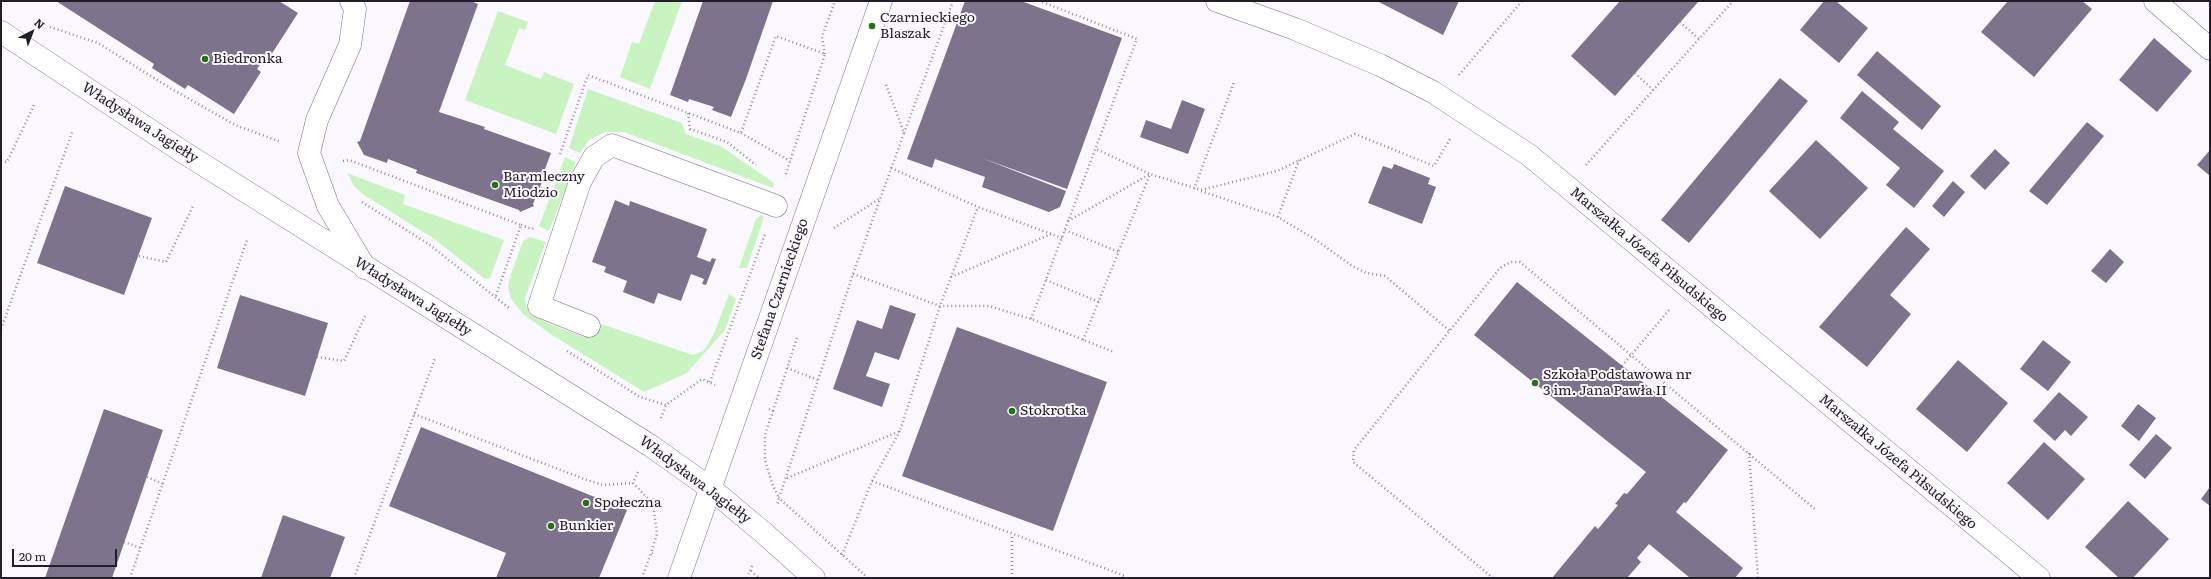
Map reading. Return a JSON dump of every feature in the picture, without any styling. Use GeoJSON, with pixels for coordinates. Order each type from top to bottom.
{"type":"FeatureCollection","features":[{"type":"Feature","properties":{"kind":"street"},"geometry":{"type":"LineString","coordinates":[[351,1],[355,9],[350,45],[317,120],[309,154],[328,206],[365,268]]}},
{"type":"Feature","properties":{"kind":"street","name":"Stefana Czarnieckiego"},"geometry":{"type":"LineString","coordinates":[[681,574],[881,1]]}},
{"type":"Feature","properties":{"kind":"street","name":"Marszałka Józefa Piłsudskiego"},"geometry":{"type":"LineString","coordinates":[[1217,1],[1295,28],[1380,65],[1433,92],[1529,155],[2039,578]]}},
{"type":"Feature","properties":{"kind":"street"},"geometry":{"type":"LineString","coordinates":[[2155,1],[2210,49]]}},
{"type":"Feature","properties":{"kind":"street","name":"Władysława Jagiełły"},"geometry":{"type":"LineString","coordinates":[[1,32],[183,152],[365,268],[651,446],[710,488],[765,534],[814,578]]}},
{"type":"Feature","properties":{"kind":"street"},"geometry":{"type":"LineString","coordinates":[[589,326],[539,306],[580,182],[594,157],[612,145],[776,206]]}},
{"type":"Feature","properties":{"kind":"path"},"geometry":{"type":"LineString","coordinates":[[824,54],[822,37],[835,1]]}},
{"type":"Feature","properties":{"kind":"path"},"geometry":{"type":"LineString","coordinates":[[868,578],[779,498],[853,274],[953,1]]}},
{"type":"Feature","properties":{"kind":"path"},"geometry":{"type":"LineString","coordinates":[[1031,319],[1137,40],[1040,1]]}},
{"type":"Feature","properties":{"kind":"path"},"geometry":{"type":"LineString","coordinates":[[1454,81],[1522,1]]}},
{"type":"Feature","properties":{"kind":"path"},"geometry":{"type":"LineString","coordinates":[[1585,165],[1733,1]]}},
{"type":"Feature","properties":{"kind":"path"},"geometry":{"type":"LineString","coordinates":[[1680,22],[1699,39]]}},
{"type":"Feature","properties":{"kind":"path"},"geometry":{"type":"LineString","coordinates":[[1635,73],[1653,90]]}},
{"type":"Feature","properties":{"kind":"path"},"geometry":{"type":"LineString","coordinates":[[885,80],[904,133]]}},
{"type":"Feature","properties":{"kind":"path"},"geometry":{"type":"LineString","coordinates":[[1194,189],[1234,82]]}},
{"type":"Feature","properties":{"kind":"path"},"geometry":{"type":"LineString","coordinates":[[1,161],[7,162],[34,105]]}},
{"type":"Feature","properties":{"kind":"path"},"geometry":{"type":"LineString","coordinates":[[688,113],[690,128],[727,142],[758,166]]}},
{"type":"Feature","properties":{"kind":"path"},"geometry":{"type":"LineString","coordinates":[[1,329],[73,130]]}},
{"type":"Feature","properties":{"kind":"path"},"geometry":{"type":"LineString","coordinates":[[741,133],[790,161]]}},
{"type":"Feature","properties":{"kind":"path"},"geometry":{"type":"LineString","coordinates":[[1200,190],[1277,170],[1355,134]]}},
{"type":"Feature","properties":{"kind":"path"},"geometry":{"type":"LineString","coordinates":[[1096,149],[1150,174],[1278,217],[1316,240],[1351,266],[1366,273],[1385,276],[1450,331]]}},
{"type":"Feature","properties":{"kind":"path"},"geometry":{"type":"LineString","coordinates":[[338,161],[349,160],[521,225],[495,298]]}},
{"type":"Feature","properties":{"kind":"path"},"geometry":{"type":"LineString","coordinates":[[1278,217],[1299,160]]}},
{"type":"Feature","properties":{"kind":"path"},"geometry":{"type":"LineString","coordinates":[[891,168],[978,207],[1062,238]]}},
{"type":"Feature","properties":{"kind":"path"},"geometry":{"type":"LineString","coordinates":[[1068,221],[1150,174]]}},
{"type":"Feature","properties":{"kind":"path"},"geometry":{"type":"LineString","coordinates":[[1083,340],[1150,174]]}},
{"type":"Feature","properties":{"kind":"path"},"geometry":{"type":"LineString","coordinates":[[833,229],[880,199]]}},
{"type":"Feature","properties":{"kind":"path"},"geometry":{"type":"LineString","coordinates":[[139,256],[166,262],[193,206]]}},
{"type":"Feature","properties":{"kind":"path"},"geometry":{"type":"LineString","coordinates":[[842,555],[872,481],[900,431],[940,306],[978,207]]}},
{"type":"Feature","properties":{"kind":"path"},"geometry":{"type":"LineString","coordinates":[[1065,230],[1119,252]]}},
{"type":"Feature","properties":{"kind":"path"},"geometry":{"type":"LineString","coordinates":[[951,277],[1051,234]]}},
{"type":"Feature","properties":{"kind":"path"},"geometry":{"type":"LineString","coordinates":[[130,578],[247,240]]}},
{"type":"Feature","properties":{"kind":"path"},"geometry":{"type":"LineString","coordinates":[[1493,578],[1353,462],[1354,450],[1500,268],[1511,262],[1520,262],[1816,510]]}},
{"type":"Feature","properties":{"kind":"path"},"geometry":{"type":"LineString","coordinates":[[853,274],[940,306],[990,306],[1031,319],[1114,352]]}},
{"type":"Feature","properties":{"kind":"path"},"geometry":{"type":"LineString","coordinates":[[1046,280],[1098,302]]}},
{"type":"Feature","properties":{"kind":"path"},"geometry":{"type":"LineString","coordinates":[[1622,366],[1673,305]]}},
{"type":"Feature","properties":{"kind":"path"},"geometry":{"type":"LineString","coordinates":[[317,357],[344,361],[366,314]]}},
{"type":"Feature","properties":{"kind":"path"},"geometry":{"type":"LineString","coordinates":[[773,411],[799,331]]}},
{"type":"Feature","properties":{"kind":"path"},"geometry":{"type":"LineString","coordinates":[[354,578],[435,358]]}},
{"type":"Feature","properties":{"kind":"path"},"geometry":{"type":"LineString","coordinates":[[787,368],[819,380]]}},
{"type":"Feature","properties":{"kind":"path"},"geometry":{"type":"LineString","coordinates":[[414,414],[587,480],[603,484],[633,483],[653,504],[657,534],[642,578]]}},
{"type":"Feature","properties":{"kind":"path"},"geometry":{"type":"LineString","coordinates":[[786,478],[900,431]]}},
{"type":"Feature","properties":{"kind":"path"},"geometry":{"type":"LineString","coordinates":[[633,483],[651,446]]}},
{"type":"Feature","properties":{"kind":"path"},"geometry":{"type":"LineString","coordinates":[[1749,453],[1758,578]]}},
{"type":"Feature","properties":{"kind":"path"},"geometry":{"type":"LineString","coordinates":[[147,477],[163,484]]}},
{"type":"Feature","properties":{"kind":"path"},"geometry":{"type":"LineString","coordinates":[[872,481],[1125,576]]}},
{"type":"Feature","properties":{"kind":"path"},"geometry":{"type":"LineString","coordinates":[[1012,534],[1012,578]]}},
{"type":"Feature","properties":{"kind":"path"},"geometry":{"type":"LineString","coordinates":[[124,542],[141,548]]}},
{"type":"Feature","properties":{"kind":"path"},"geometry":{"type":"LineString","coordinates":[[651,553],[681,574]]}},
{"type":"Feature","properties":{"kind":"path"},"geometry":{"type":"LineString","coordinates":[[751,571],[759,578]]}},
{"type":"Feature","properties":{"kind":"green space"},"geometry":{"type":"Polygon","coordinates":[[[655,1],[682,1],[650,89],[620,77],[632,42],[639,44],[655,1]]]}},
{"type":"Feature","properties":{"kind":"green space"},"geometry":{"type":"Polygon","coordinates":[[[498,11],[528,22],[525,30],[519,28],[505,65],[541,79],[544,72],[574,84],[556,134],[465,100],[498,11]]]}},
{"type":"Feature","properties":{"kind":"green space"},"geometry":{"type":"Polygon","coordinates":[[[588,89],[682,123],[686,134],[722,147],[774,183],[773,188],[624,132],[605,132],[589,140],[580,153],[569,148],[588,89]]]}},
{"type":"Feature","properties":{"kind":"green space"},"geometry":{"type":"Polygon","coordinates":[[[565,157],[576,162],[549,231],[539,226],[565,157]]]}},
{"type":"Feature","properties":{"kind":"green space"},"geometry":{"type":"Polygon","coordinates":[[[347,173],[405,195],[403,204],[504,240],[490,278],[485,279],[433,238],[364,195],[354,186],[347,173]]]}},
{"type":"Feature","properties":{"kind":"green space"},"geometry":{"type":"Polygon","coordinates":[[[761,215],[764,217],[747,268],[739,268],[756,219],[761,215]]]}},
{"type":"Feature","properties":{"kind":"green space"},"geometry":{"type":"Polygon","coordinates":[[[530,237],[546,242],[525,298],[526,306],[547,323],[584,337],[597,333],[601,324],[693,355],[703,351],[707,346],[715,331],[729,294],[736,299],[725,330],[687,373],[644,392],[552,335],[523,314],[511,299],[508,287],[510,277],[523,241],[530,237]]]}},
{"type":"Feature","properties":{"kind":"building","name":"Biedronka"},"geometry":{"type":"Polygon","coordinates":[[[56,1],[279,1],[298,13],[271,55],[268,53],[257,69],[261,72],[234,114],[188,85],[185,89],[152,68],[154,64],[56,1]]]}},
{"type":"Feature","properties":{"kind":"building"},"geometry":{"type":"Polygon","coordinates":[[[410,1],[471,1],[478,4],[439,112],[485,127],[484,129],[551,153],[545,169],[547,170],[533,204],[534,206],[520,212],[519,210],[416,173],[417,170],[388,159],[387,163],[364,155],[357,142],[360,141],[410,1]]]}},
{"type":"Feature","properties":{"kind":"building"},"geometry":{"type":"Polygon","coordinates":[[[703,1],[773,1],[731,117],[712,110],[714,107],[689,99],[688,102],[670,95],[703,1]]]}},
{"type":"Feature","properties":{"kind":"building"},"geometry":{"type":"Polygon","coordinates":[[[965,1],[1021,1],[1122,38],[1067,189],[982,158],[1066,191],[1060,207],[1049,212],[982,187],[985,177],[935,159],[932,168],[907,159],[965,1]]]}},
{"type":"Feature","properties":{"kind":"building"},"geometry":{"type":"Polygon","coordinates":[[[1377,1],[1459,1],[1443,35],[1377,1]]]}},
{"type":"Feature","properties":{"kind":"building"},"geometry":{"type":"Polygon","coordinates":[[[1620,1],[1699,1],[1615,96],[1571,56],[1620,1]]]}},
{"type":"Feature","properties":{"kind":"building"},"geometry":{"type":"Polygon","coordinates":[[[1824,1],[1836,1],[1868,28],[1839,63],[1800,30],[1824,1]]]}},
{"type":"Feature","properties":{"kind":"building"},"geometry":{"type":"Polygon","coordinates":[[[2008,1],[2082,1],[2092,9],[2034,77],[1981,32],[2008,1]]]}},
{"type":"Feature","properties":{"kind":"building"},"geometry":{"type":"Polygon","coordinates":[[[2154,38],[2192,71],[2157,112],[2119,80],[2154,38]]]}},
{"type":"Feature","properties":{"kind":"building"},"geometry":{"type":"Polygon","coordinates":[[[1877,51],[1941,106],[1922,130],[1857,75],[1877,51]]]}},
{"type":"Feature","properties":{"kind":"building"},"geometry":{"type":"Polygon","coordinates":[[[1780,78],[1808,101],[1689,243],[1661,220],[1780,78]]]}},
{"type":"Feature","properties":{"kind":"building"},"geometry":{"type":"Polygon","coordinates":[[[1862,91],[1899,122],[1893,129],[1944,171],[1914,208],[1886,185],[1900,168],[1840,118],[1862,91]]]}},
{"type":"Feature","properties":{"kind":"building"},"geometry":{"type":"Polygon","coordinates":[[[1182,100],[1205,109],[1188,154],[1140,137],[1146,120],[1171,129],[1182,100]]]}},
{"type":"Feature","properties":{"kind":"building"},"geometry":{"type":"Polygon","coordinates":[[[2087,122],[2104,136],[2047,205],[2029,191],[2087,122]]]}},
{"type":"Feature","properties":{"kind":"building"},"geometry":{"type":"Polygon","coordinates":[[[1816,140],[1868,188],[1820,239],[1769,191],[1816,140]]]}},
{"type":"Feature","properties":{"kind":"building"},"geometry":{"type":"Polygon","coordinates":[[[1995,149],[2010,163],[1985,190],[1970,176],[1995,149]]]}},
{"type":"Feature","properties":{"kind":"building"},"geometry":{"type":"Polygon","coordinates":[[[2210,150],[2210,176],[2197,165],[2210,150]]]}},
{"type":"Feature","properties":{"kind":"building"},"geometry":{"type":"Polygon","coordinates":[[[1394,164],[1430,178],[1428,184],[1436,187],[1422,224],[1368,203],[1383,166],[1392,169],[1394,164]]]}},
{"type":"Feature","properties":{"kind":"building"},"geometry":{"type":"Polygon","coordinates":[[[1953,181],[1965,192],[1944,217],[1932,206],[1953,181]]]}},
{"type":"Feature","properties":{"kind":"building"},"geometry":{"type":"Polygon","coordinates":[[[65,186],[152,218],[124,295],[37,263],[65,186]]]}},
{"type":"Feature","properties":{"kind":"building"},"geometry":{"type":"Polygon","coordinates":[[[615,200],[629,206],[630,201],[707,229],[697,257],[710,262],[712,258],[716,259],[706,285],[702,284],[704,279],[691,274],[681,301],[658,293],[654,304],[623,292],[627,281],[604,272],[606,267],[592,262],[615,200]]]}},
{"type":"Feature","properties":{"kind":"building"},"geometry":{"type":"Polygon","coordinates":[[[1906,227],[1930,249],[1890,295],[1911,314],[1867,367],[1819,327],[1906,227]]]}},
{"type":"Feature","properties":{"kind":"building"},"geometry":{"type":"Polygon","coordinates":[[[2110,249],[2124,262],[2106,283],[2091,271],[2110,249]]]}},
{"type":"Feature","properties":{"kind":"building"},"geometry":{"type":"Polygon","coordinates":[[[1517,282],[1728,450],[1686,503],[1684,502],[1676,512],[1743,568],[1735,578],[1690,578],[1649,544],[1637,558],[1641,562],[1627,578],[1552,578],[1595,526],[1598,529],[1618,505],[1615,504],[1624,493],[1627,494],[1646,472],[1474,335],[1517,282]]]}},
{"type":"Feature","properties":{"kind":"building"},"geometry":{"type":"Polygon","coordinates":[[[240,295],[328,323],[305,396],[217,368],[240,295]]]}},
{"type":"Feature","properties":{"kind":"building"},"geometry":{"type":"Polygon","coordinates":[[[890,305],[916,314],[899,360],[875,352],[866,376],[890,384],[882,407],[833,389],[857,320],[882,329],[890,305]]]}},
{"type":"Feature","properties":{"kind":"building","name":"Stokrotka"},"geometry":{"type":"Polygon","coordinates":[[[957,327],[1107,382],[1053,531],[902,476],[957,327]]]}},
{"type":"Feature","properties":{"kind":"building"},"geometry":{"type":"Polygon","coordinates":[[[2043,340],[2071,362],[2048,391],[2020,369],[2043,340]]]}},
{"type":"Feature","properties":{"kind":"building"},"geometry":{"type":"Polygon","coordinates":[[[1958,360],[2008,403],[1967,452],[1916,409],[1958,360]]]}},
{"type":"Feature","properties":{"kind":"building"},"geometry":{"type":"Polygon","coordinates":[[[2059,392],[2088,417],[2071,436],[2065,430],[2055,441],[2033,421],[2059,392]]]}},
{"type":"Feature","properties":{"kind":"building"},"geometry":{"type":"Polygon","coordinates":[[[2138,404],[2156,418],[2139,441],[2121,426],[2138,404]]]}},
{"type":"Feature","properties":{"kind":"building"},"geometry":{"type":"Polygon","coordinates":[[[104,409],[163,430],[112,578],[45,578],[104,409]]]}},
{"type":"Feature","properties":{"kind":"building"},"geometry":{"type":"Polygon","coordinates":[[[421,427],[627,510],[599,578],[496,578],[506,553],[389,506],[421,427]]]}},
{"type":"Feature","properties":{"kind":"building"},"geometry":{"type":"Polygon","coordinates":[[[2156,434],[2172,448],[2145,479],[2129,465],[2156,434]]]}},
{"type":"Feature","properties":{"kind":"building"},"geometry":{"type":"Polygon","coordinates":[[[2044,442],[2085,479],[2048,520],[2007,483],[2044,442]]]}},
{"type":"Feature","properties":{"kind":"building"},"geometry":{"type":"Polygon","coordinates":[[[2210,487],[2210,506],[2201,499],[2210,487]]]}},
{"type":"Feature","properties":{"kind":"building"},"geometry":{"type":"Polygon","coordinates":[[[2128,501],[2169,539],[2133,578],[2119,578],[2085,547],[2128,501]]]}},
{"type":"Feature","properties":{"kind":"building"},"geometry":{"type":"Polygon","coordinates":[[[283,515],[345,537],[330,578],[261,578],[283,515]]]}},
{"type":"Feature","properties":{"kind":"place","name":"Czarnieckiego Blaszak"},"geometry":{"type":"Point","coordinates":[872,26]}},
{"type":"Feature","properties":{"kind":"place","name":"Biedronka"},"geometry":{"type":"Point","coordinates":[205,59]}},
{"type":"Feature","properties":{"kind":"place","name":"Bar mleczny Miodzio"},"geometry":{"type":"Point","coordinates":[495,185]}},
{"type":"Feature","properties":{"kind":"place","name":"Szkoła Podstawowa nr 3 im. Jana Pawła II"},"geometry":{"type":"Point","coordinates":[1535,383]}},
{"type":"Feature","properties":{"kind":"place","name":"Stokrotka"},"geometry":{"type":"Point","coordinates":[1012,411]}},
{"type":"Feature","properties":{"kind":"place","name":"Społeczna"},"geometry":{"type":"Point","coordinates":[586,503]}},
{"type":"Feature","properties":{"kind":"place","name":"Bunkier"},"geometry":{"type":"Point","coordinates":[551,526]}}]}
